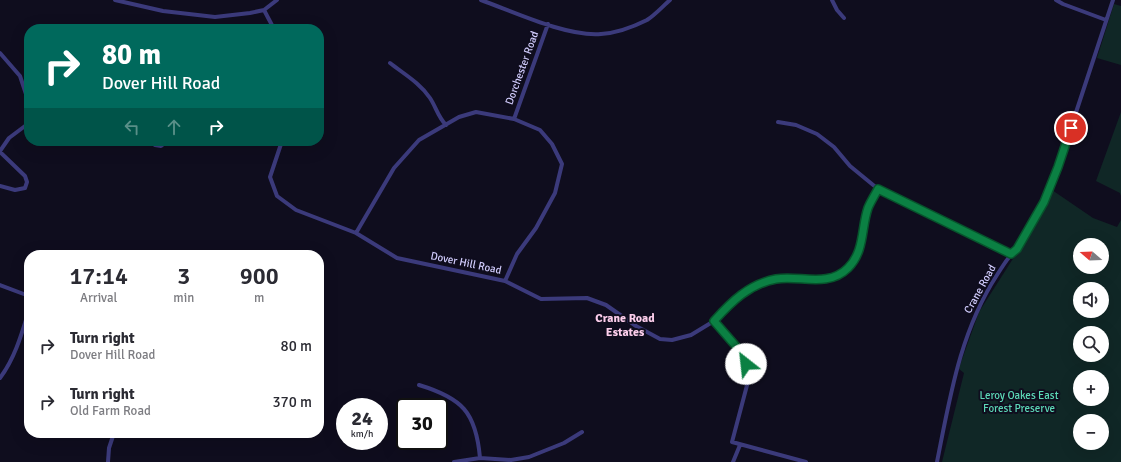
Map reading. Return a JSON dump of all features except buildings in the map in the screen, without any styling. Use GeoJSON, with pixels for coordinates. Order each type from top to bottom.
{"type":"FeatureCollection","features":[{"type":"Feature","properties":{"kind":"street"},"geometry":{"type":"LineString","coordinates":[[115,0],[163,11],[215,17],[264,10],[278,0]]}},
{"type":"Feature","properties":{"kind":"street"},"geometry":{"type":"LineString","coordinates":[[481,0],[548,24],[574,31],[600,34],[624,30],[648,19],[670,0]]}},
{"type":"Feature","properties":{"kind":"street"},"geometry":{"type":"LineString","coordinates":[[832,0],[837,10],[844,18]]}},
{"type":"Feature","properties":{"kind":"street"},"geometry":{"type":"LineString","coordinates":[[1056,0],[1106,20]]}},
{"type":"Feature","properties":{"kind":"street","name":"Crane Road"},"geometry":{"type":"LineString","coordinates":[[937,462],[955,372],[963,345],[988,288],[1011,254],[1017,249],[1044,202],[1053,180],[1113,0]]}},
{"type":"Feature","properties":{"kind":"street"},"geometry":{"type":"LineString","coordinates":[[264,10],[271,24]]}},
{"type":"Feature","properties":{"kind":"street","name":"Dorchester Road"},"geometry":{"type":"LineString","coordinates":[[514,119],[548,24]]}},
{"type":"Feature","properties":{"kind":"street"},"geometry":{"type":"LineString","coordinates":[[0,53],[20,76],[24,88]]}},
{"type":"Feature","properties":{"kind":"street"},"geometry":{"type":"LineString","coordinates":[[390,63],[418,84],[431,99],[438,117],[446,125]]}},
{"type":"Feature","properties":{"kind":"street"},"geometry":{"type":"LineString","coordinates":[[356,233],[394,168],[404,154],[418,140],[460,117],[476,112],[514,119],[540,130],[552,144],[562,164],[556,193],[536,228],[517,254],[505,281]]}},
{"type":"Feature","properties":{"kind":"street"},"geometry":{"type":"LineString","coordinates":[[778,122],[796,125],[817,134],[834,147],[850,166],[878,189],[1011,254]]}},
{"type":"Feature","properties":{"kind":"street"},"geometry":{"type":"LineString","coordinates":[[0,186],[20,190],[25,188],[27,182],[25,176],[0,151],[9,138],[24,127]]}},
{"type":"Feature","properties":{"kind":"street","name":"Dover Hill Road"},"geometry":{"type":"LineString","coordinates":[[280,146],[270,177],[277,196],[296,210],[356,233],[397,258],[505,281],[541,299],[586,298],[606,305],[636,326],[660,339],[672,340],[682,338],[714,321],[740,294],[762,283],[785,278],[827,280],[848,268],[861,248],[868,208],[878,189]]}},
{"type":"Feature","properties":{"kind":"street"},"geometry":{"type":"LineString","coordinates":[[0,285],[24,294]]}},
{"type":"Feature","properties":{"kind":"street"},"geometry":{"type":"LineString","coordinates":[[714,321],[741,352],[750,374],[732,443],[806,462]]}},
{"type":"Feature","properties":{"kind":"street"},"geometry":{"type":"LineString","coordinates":[[0,378],[8,368],[24,324]]}},
{"type":"Feature","properties":{"kind":"street"},"geometry":{"type":"LineString","coordinates":[[419,385],[438,391],[463,406],[473,424],[479,444],[480,458]]}},
{"type":"Feature","properties":{"kind":"street"},"geometry":{"type":"LineString","coordinates":[[454,462],[480,458],[511,460],[529,457],[564,443],[582,432]]}},
{"type":"Feature","properties":{"kind":"street"},"geometry":{"type":"LineString","coordinates":[[108,462],[109,448],[112,438]]}},
{"type":"Feature","properties":{"kind":"street"},"geometry":{"type":"LineString","coordinates":[[733,462],[740,445]]}},
{"type":"Feature","properties":{"kind":"green space"},"geometry":{"type":"Polygon","coordinates":[[[1114,4],[1121,6],[1121,65],[1097,58],[1114,4]]]}},
{"type":"Feature","properties":{"kind":"green space"},"geometry":{"type":"Polygon","coordinates":[[[1121,112],[1121,196],[1120,193],[1096,181],[1121,112]]]}},
{"type":"Feature","properties":{"kind":"green space","name":"Leroy Oakes East Forest Preserve"},"geometry":{"type":"Polygon","coordinates":[[[1052,190],[1093,218],[1117,227],[1121,220],[1121,462],[942,462],[964,373],[959,369],[979,312],[1044,210],[1052,190]]]}},
{"type":"Feature","properties":{"kind":"district","name":"Crane Road Estates"},"geometry":{"type":"Point","coordinates":[625,325]}},
{"type":"Feature","properties":{"kind":"route"},"geometry":{"type":"LineString","coordinates":[[746,364],[741,352],[714,321],[740,294],[754,286],[785,278],[827,280],[848,268],[861,248],[868,208],[878,189],[1011,254],[1017,249],[1044,202],[1071,128]]}}]}
